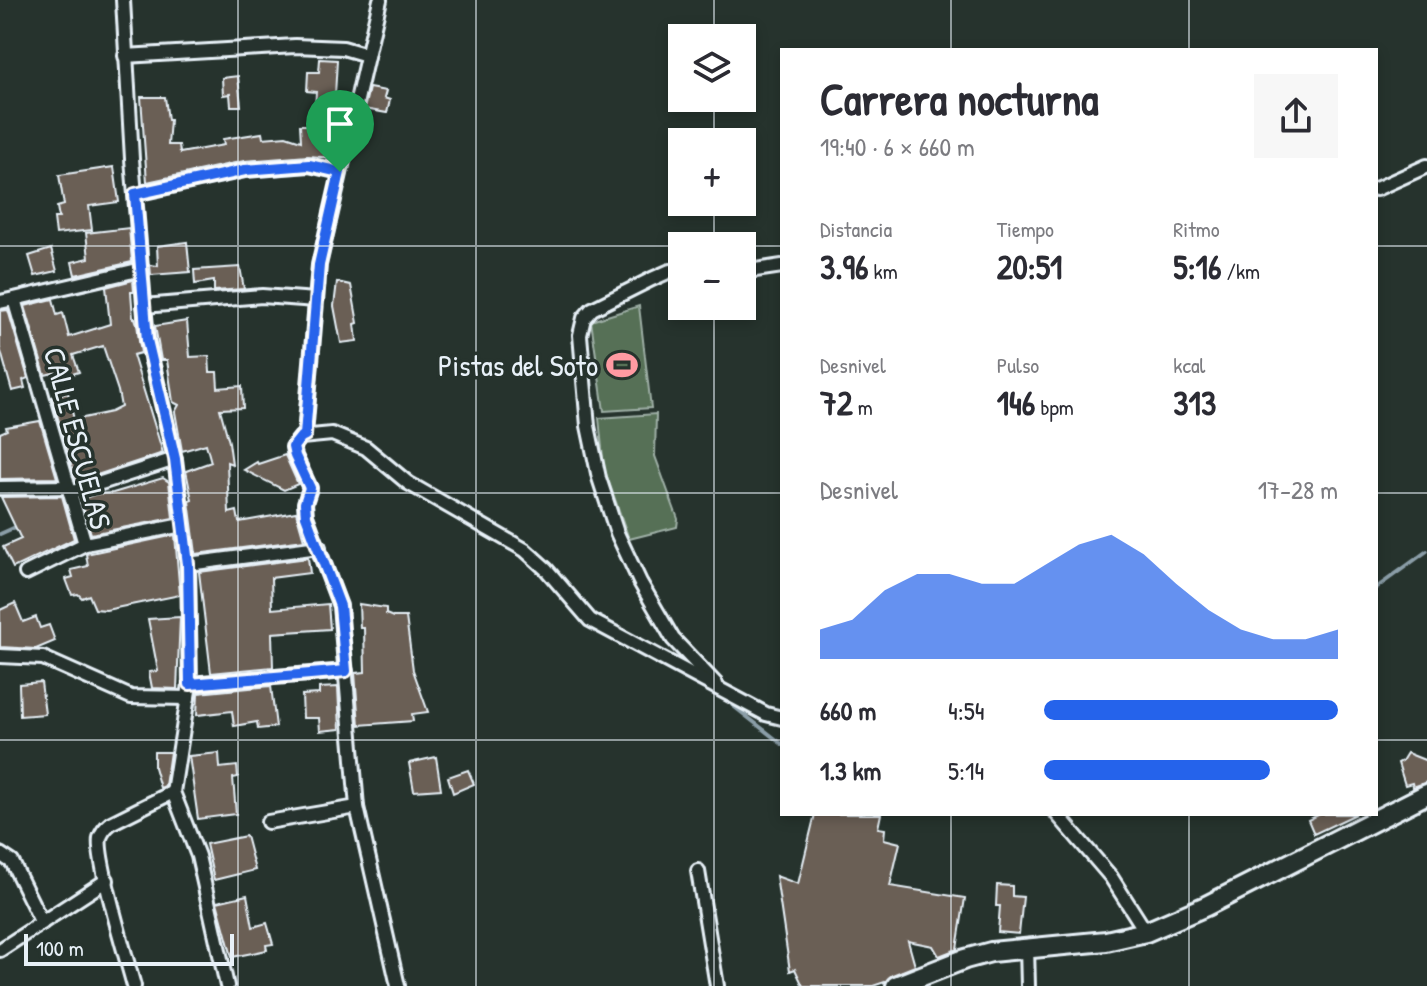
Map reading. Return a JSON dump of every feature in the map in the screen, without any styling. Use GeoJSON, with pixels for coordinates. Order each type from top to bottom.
{"type":"FeatureCollection","features":[{"type":"Feature","properties":{"kind":"main road"},"geometry":{"type":"LineString","coordinates":[[896,986],[965,959],[1027,947],[1106,941],[1146,932],[1206,906],[1427,794]]}},
{"type":"Feature","properties":{"kind":"street"},"geometry":{"type":"LineString","coordinates":[[123,0],[147,340],[175,459],[188,564],[190,684],[173,792],[198,856],[227,986]]}},
{"type":"Feature","properties":{"kind":"street"},"geometry":{"type":"LineString","coordinates":[[305,435],[319,265],[380,0]]}},
{"type":"Feature","properties":{"kind":"street"},"geometry":{"type":"LineString","coordinates":[[125,56],[295,46],[343,48],[367,55]]}},
{"type":"Feature","properties":{"kind":"street"},"geometry":{"type":"LineString","coordinates":[[135,194],[245,170],[309,165],[340,172]]}},
{"type":"Feature","properties":{"kind":"street"},"geometry":{"type":"LineString","coordinates":[[1378,188],[1427,166]]}},
{"type":"Feature","properties":{"kind":"street"},"geometry":{"type":"LineString","coordinates":[[756,270],[780,266]]}},
{"type":"Feature","properties":{"kind":"street"},"geometry":{"type":"LineString","coordinates":[[0,302],[142,269]]}},
{"type":"Feature","properties":{"kind":"street"},"geometry":{"type":"LineString","coordinates":[[668,272],[592,309],[584,318],[580,335],[588,426],[599,478],[617,533],[640,582],[673,639],[724,691]]}},
{"type":"Feature","properties":{"kind":"street"},"geometry":{"type":"LineString","coordinates":[[144,306],[262,296],[316,300]]}},
{"type":"Feature","properties":{"kind":"street","name":"CALLE ESCUELAS"},"geometry":{"type":"LineString","coordinates":[[14,299],[85,544],[26,573]]}},
{"type":"Feature","properties":{"kind":"street"},"geometry":{"type":"LineString","coordinates":[[398,986],[357,807],[340,606],[305,509],[309,482],[293,447],[301,437],[332,434],[366,448],[408,483],[525,550],[546,569],[590,620],[766,714],[780,718]]}},
{"type":"Feature","properties":{"kind":"street"},"geometry":{"type":"LineString","coordinates":[[0,488],[69,490],[175,459]]}},
{"type":"Feature","properties":{"kind":"street"},"geometry":{"type":"LineString","coordinates":[[85,544],[182,525]]}},
{"type":"Feature","properties":{"kind":"street"},"geometry":{"type":"LineString","coordinates":[[188,564],[319,547]]}},
{"type":"Feature","properties":{"kind":"street"},"geometry":{"type":"LineString","coordinates":[[0,656],[43,658],[131,697],[188,698]]}},
{"type":"Feature","properties":{"kind":"street"},"geometry":{"type":"LineString","coordinates":[[190,684],[346,671]]}},
{"type":"Feature","properties":{"kind":"street"},"geometry":{"type":"LineString","coordinates":[[134,986],[100,849],[103,829],[173,792]]}},
{"type":"Feature","properties":{"kind":"street"},"geometry":{"type":"LineString","coordinates":[[268,822],[357,807]]}},
{"type":"Feature","properties":{"kind":"street"},"geometry":{"type":"LineString","coordinates":[[1059,816],[1111,877],[1146,932]]}},
{"type":"Feature","properties":{"kind":"street"},"geometry":{"type":"LineString","coordinates":[[0,854],[14,865],[42,923]]}},
{"type":"Feature","properties":{"kind":"street"},"geometry":{"type":"LineString","coordinates":[[698,871],[717,986]]}},
{"type":"Feature","properties":{"kind":"street"},"geometry":{"type":"LineString","coordinates":[[0,950],[107,880]]}},
{"type":"Feature","properties":{"kind":"street"},"geometry":{"type":"LineString","coordinates":[[1027,947],[1028,986]]}},
{"type":"Feature","properties":{"kind":"green space","name":"Pistas del Soto"},"geometry":{"type":"Polygon","coordinates":[[[639,306],[651,408],[604,411],[591,321],[639,306]]]}},
{"type":"Feature","properties":{"kind":"green space"},"geometry":{"type":"Polygon","coordinates":[[[656,414],[655,456],[678,519],[677,527],[629,539],[604,468],[599,418],[656,414]]]}},
{"type":"Feature","properties":{"kind":"building"},"geometry":{"type":"Polygon","coordinates":[[[320,59],[337,60],[335,95],[349,96],[334,158],[308,156],[244,161],[147,182],[141,97],[165,97],[170,120],[168,145],[179,145],[180,153],[224,145],[223,139],[262,133],[263,138],[286,136],[301,141],[300,125],[314,125],[316,92],[307,91],[308,72],[319,72],[320,59]]]}},
{"type":"Feature","properties":{"kind":"building"},"geometry":{"type":"Polygon","coordinates":[[[238,76],[241,106],[231,106],[230,94],[223,95],[222,78],[238,76]]]}},
{"type":"Feature","properties":{"kind":"building"},"geometry":{"type":"Polygon","coordinates":[[[369,88],[386,91],[384,98],[390,100],[387,113],[364,109],[369,88]]]}},
{"type":"Feature","properties":{"kind":"building"},"geometry":{"type":"Polygon","coordinates":[[[114,167],[119,202],[89,206],[92,230],[56,234],[54,218],[59,218],[57,207],[64,205],[59,175],[114,167]]]}},
{"type":"Feature","properties":{"kind":"building"},"geometry":{"type":"Polygon","coordinates":[[[129,228],[132,262],[75,275],[72,262],[89,258],[86,233],[129,228]]]}},
{"type":"Feature","properties":{"kind":"building"},"geometry":{"type":"Polygon","coordinates":[[[187,242],[190,272],[151,275],[150,265],[158,266],[157,246],[187,242]]]}},
{"type":"Feature","properties":{"kind":"building"},"geometry":{"type":"Polygon","coordinates":[[[51,249],[57,271],[35,276],[29,256],[51,249]]]}},
{"type":"Feature","properties":{"kind":"building"},"geometry":{"type":"Polygon","coordinates":[[[240,267],[244,289],[214,291],[214,281],[195,284],[194,270],[240,267]]]}},
{"type":"Feature","properties":{"kind":"building"},"geometry":{"type":"Polygon","coordinates":[[[133,280],[133,318],[137,324],[141,353],[133,355],[163,453],[76,482],[52,397],[68,393],[74,420],[121,407],[118,391],[103,346],[73,355],[79,372],[68,375],[66,370],[45,375],[25,306],[53,299],[57,315],[63,313],[69,337],[110,324],[106,287],[133,280]]]}},
{"type":"Feature","properties":{"kind":"building"},"geometry":{"type":"Polygon","coordinates":[[[337,282],[351,285],[358,323],[355,324],[357,341],[341,343],[334,306],[337,282]]]}},
{"type":"Feature","properties":{"kind":"building"},"geometry":{"type":"Polygon","coordinates":[[[8,310],[28,378],[23,380],[25,388],[12,391],[0,348],[0,311],[8,310]]]}},
{"type":"Feature","properties":{"kind":"building"},"geometry":{"type":"Polygon","coordinates":[[[187,321],[190,357],[209,356],[210,372],[217,372],[218,388],[242,386],[243,408],[220,409],[232,464],[227,462],[229,513],[237,511],[239,522],[296,512],[304,540],[196,554],[189,501],[192,500],[186,471],[211,462],[206,444],[182,451],[175,412],[179,405],[173,402],[167,360],[161,360],[155,326],[187,321]]]}},
{"type":"Feature","properties":{"kind":"building"},"geometry":{"type":"Polygon","coordinates":[[[40,421],[57,478],[0,479],[0,433],[7,430],[6,427],[40,421]]]}},
{"type":"Feature","properties":{"kind":"building"},"geometry":{"type":"Polygon","coordinates":[[[285,455],[298,484],[284,490],[244,470],[257,462],[285,455]]]}},
{"type":"Feature","properties":{"kind":"building"},"geometry":{"type":"Polygon","coordinates":[[[163,478],[169,482],[173,518],[91,534],[81,499],[163,478]]]}},
{"type":"Feature","properties":{"kind":"building"},"geometry":{"type":"Polygon","coordinates":[[[62,496],[74,539],[13,568],[3,547],[21,539],[1,497],[62,496]]]}},
{"type":"Feature","properties":{"kind":"building"},"geometry":{"type":"Polygon","coordinates":[[[175,535],[180,595],[106,610],[95,609],[89,595],[82,598],[78,594],[72,595],[66,579],[73,577],[71,570],[88,566],[86,554],[175,535]]]}},
{"type":"Feature","properties":{"kind":"building"},"geometry":{"type":"Polygon","coordinates":[[[308,558],[310,573],[271,578],[272,609],[328,604],[330,629],[272,633],[273,667],[211,673],[199,572],[308,558]]]}},
{"type":"Feature","properties":{"kind":"building"},"geometry":{"type":"Polygon","coordinates":[[[15,603],[23,622],[36,617],[40,628],[49,625],[55,641],[36,649],[0,647],[0,610],[15,603]]]}},
{"type":"Feature","properties":{"kind":"building"},"geometry":{"type":"Polygon","coordinates":[[[359,604],[386,608],[386,614],[393,617],[406,617],[413,670],[428,712],[412,714],[413,721],[359,725],[355,673],[365,672],[364,628],[360,628],[359,604]]]}},
{"type":"Feature","properties":{"kind":"building"},"geometry":{"type":"Polygon","coordinates":[[[180,617],[177,689],[152,688],[149,672],[158,671],[148,619],[180,617]]]}},
{"type":"Feature","properties":{"kind":"building"},"geometry":{"type":"Polygon","coordinates":[[[41,682],[45,714],[20,716],[19,684],[41,682]]]}},
{"type":"Feature","properties":{"kind":"building"},"geometry":{"type":"Polygon","coordinates":[[[271,686],[276,727],[258,729],[257,722],[234,726],[232,711],[197,715],[198,693],[271,686]]]}},
{"type":"Feature","properties":{"kind":"building"},"geometry":{"type":"Polygon","coordinates":[[[338,687],[340,729],[320,731],[319,718],[303,718],[302,695],[319,694],[319,688],[338,687]]]}},
{"type":"Feature","properties":{"kind":"building"},"geometry":{"type":"Polygon","coordinates":[[[154,752],[170,752],[165,786],[160,788],[154,767],[154,752]]]}},
{"type":"Feature","properties":{"kind":"building"},"geometry":{"type":"Polygon","coordinates":[[[219,753],[220,768],[237,766],[238,777],[233,778],[236,814],[198,819],[189,756],[219,753]]]}},
{"type":"Feature","properties":{"kind":"building"},"geometry":{"type":"Polygon","coordinates":[[[1407,753],[1427,761],[1427,782],[1413,787],[1412,783],[1405,785],[1398,763],[1407,753]]]}},
{"type":"Feature","properties":{"kind":"building"},"geometry":{"type":"Polygon","coordinates":[[[436,757],[441,789],[414,791],[409,763],[436,757]]]}},
{"type":"Feature","properties":{"kind":"building"},"geometry":{"type":"Polygon","coordinates":[[[468,770],[474,784],[453,793],[448,777],[468,770]]]}},
{"type":"Feature","properties":{"kind":"building"},"geometry":{"type":"Polygon","coordinates":[[[815,816],[881,816],[878,828],[885,829],[884,839],[900,843],[890,886],[965,898],[957,949],[939,956],[933,946],[908,941],[915,966],[892,975],[885,982],[873,986],[803,986],[795,969],[790,971],[776,876],[798,884],[815,816]]]}},
{"type":"Feature","properties":{"kind":"building"},"geometry":{"type":"Polygon","coordinates":[[[1316,816],[1352,816],[1314,834],[1308,820],[1316,816]]]}},
{"type":"Feature","properties":{"kind":"building"},"geometry":{"type":"Polygon","coordinates":[[[246,836],[255,870],[214,880],[206,844],[246,836]]]}},
{"type":"Feature","properties":{"kind":"building"},"geometry":{"type":"Polygon","coordinates":[[[997,885],[1012,886],[1012,896],[1023,897],[1019,934],[998,932],[1000,906],[996,906],[997,885]]]}},
{"type":"Feature","properties":{"kind":"building"},"geometry":{"type":"Polygon","coordinates":[[[247,895],[253,927],[267,923],[273,944],[266,945],[267,950],[232,957],[217,902],[247,895]]]}},
{"type":"Feature","properties":{"kind":"waterway"},"geometry":{"type":"LineString","coordinates":[[0,534],[20,525]]}},
{"type":"Feature","properties":{"kind":"waterway"},"geometry":{"type":"LineString","coordinates":[[1378,587],[1427,551]]}},
{"type":"Feature","properties":{"kind":"waterway"},"geometry":{"type":"LineString","coordinates":[[732,705],[780,742]]}},
{"type":"Feature","properties":{"kind":"place","name":"Pistas del Soto"},"geometry":{"type":"Point","coordinates":[622,365]}},
{"type":"Feature","properties":{"kind":"route"},"geometry":{"type":"LineString","coordinates":[[309,165],[340,172],[319,265],[305,435],[293,447],[309,482],[306,516],[340,606],[346,671],[190,684],[188,564],[175,459],[147,340],[135,194],[245,170],[309,165]]}}]}
